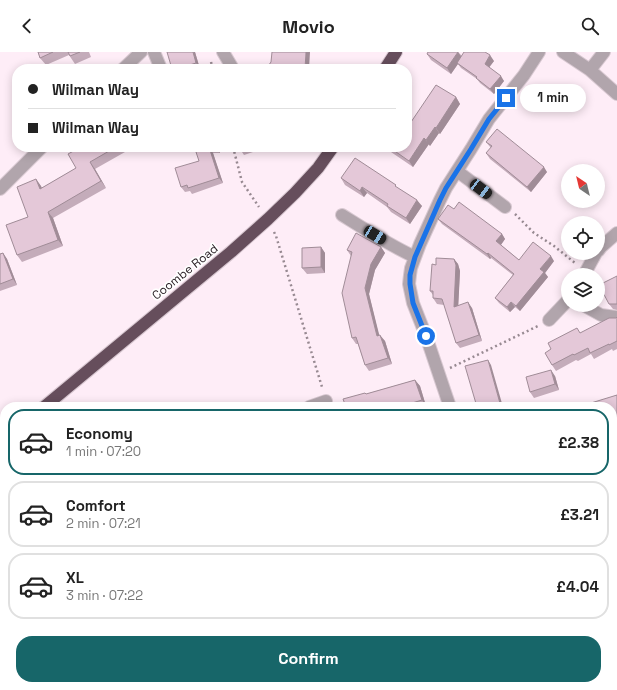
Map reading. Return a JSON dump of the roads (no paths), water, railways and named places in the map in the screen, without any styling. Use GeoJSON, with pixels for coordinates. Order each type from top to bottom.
{"type":"FeatureCollection","features":[{"type":"Feature","properties":{"kind":"highway"},"geometry":{"type":"LineString","coordinates":[[388,64],[396,52]]}},
{"type":"Feature","properties":{"kind":"highway","name":"Coombe Road"},"geometry":{"type":"LineString","coordinates":[[50,402],[231,252],[268,219],[295,194],[318,168],[329,152]]}},
{"type":"Feature","properties":{"kind":"street"},"geometry":{"type":"LineString","coordinates":[[128,64],[141,52]]}},
{"type":"Feature","properties":{"kind":"street"},"geometry":{"type":"LineString","coordinates":[[154,52],[159,64]]}},
{"type":"Feature","properties":{"kind":"street"},"geometry":{"type":"LineString","coordinates":[[223,52],[230,64]]}},
{"type":"Feature","properties":{"kind":"street"},"geometry":{"type":"LineString","coordinates":[[448,402],[413,303],[410,275],[415,257],[440,200],[489,119],[524,76],[539,52]]}},
{"type":"Feature","properties":{"kind":"street"},"geometry":{"type":"LineString","coordinates":[[563,52],[590,70],[617,94]]}},
{"type":"Feature","properties":{"kind":"street"},"geometry":{"type":"LineString","coordinates":[[590,70],[604,52]]}},
{"type":"Feature","properties":{"kind":"street"},"geometry":{"type":"LineString","coordinates":[[0,189],[37,152]]}},
{"type":"Feature","properties":{"kind":"street"},"geometry":{"type":"LineString","coordinates":[[457,171],[505,207]]}},
{"type":"Feature","properties":{"kind":"street"},"geometry":{"type":"LineString","coordinates":[[342,215],[386,242],[415,257]]}},
{"type":"Feature","properties":{"kind":"street"},"geometry":{"type":"LineString","coordinates":[[605,243],[617,233]]}},
{"type":"Feature","properties":{"kind":"street"},"geometry":{"type":"LineString","coordinates":[[549,320],[561,307]]}},
{"type":"Feature","properties":{"kind":"street"},"geometry":{"type":"LineString","coordinates":[[596,312],[602,315],[617,317]]}}]}
